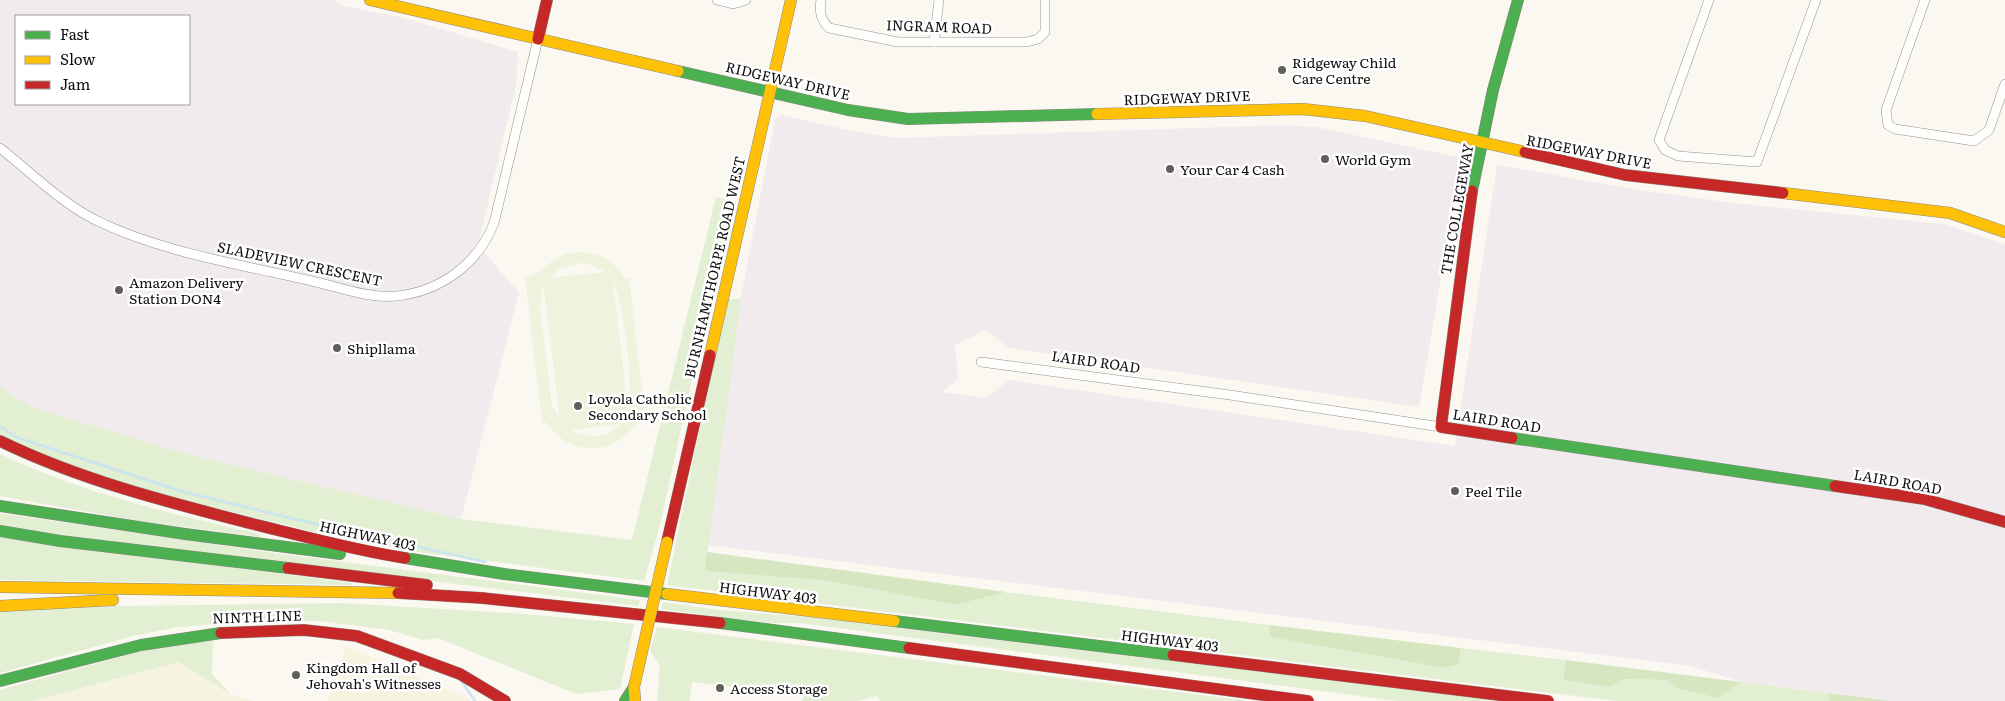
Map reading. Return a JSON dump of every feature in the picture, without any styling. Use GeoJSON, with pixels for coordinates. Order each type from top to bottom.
{"type":"FeatureCollection","features":[{"type":"Feature","properties":{"kind":"main road","name":"RIDGEWAY DRIVE"},"geometry":{"type":"LineString","coordinates":[[370,0],[848,110],[908,119],[1303,109],[1364,116],[1625,175],[1950,213],[2005,232]]}},
{"type":"Feature","properties":{"kind":"main road"},"geometry":{"type":"LineString","coordinates":[[538,39],[547,0]]}},
{"type":"Feature","properties":{"kind":"main road","name":"BURNHAMTHORPE ROAD WEST"},"geometry":{"type":"LineString","coordinates":[[635,701],[634,687],[641,655],[790,0]]}},
{"type":"Feature","properties":{"kind":"main road","name":"THE COLLEGEWAY"},"geometry":{"type":"LineString","coordinates":[[1441,427],[1468,214],[1495,82],[1518,0]]}},
{"type":"Feature","properties":{"kind":"main road","name":"LAIRD ROAD"},"geometry":{"type":"LineString","coordinates":[[1441,427],[1924,499],[2005,522]]}},
{"type":"Feature","properties":{"kind":"main road","name":"HIGHWAY 403"},"geometry":{"type":"LineString","coordinates":[[0,441],[37,459],[158,500],[367,552],[504,574],[1548,701]]}},
{"type":"Feature","properties":{"kind":"main road"},"geometry":{"type":"LineString","coordinates":[[0,506],[129,527],[335,554],[367,552]]}},
{"type":"Feature","properties":{"kind":"main road"},"geometry":{"type":"LineString","coordinates":[[0,531],[60,541],[467,590],[478,598]]}},
{"type":"Feature","properties":{"kind":"main road"},"geometry":{"type":"LineString","coordinates":[[0,587],[97,590],[388,592],[478,598],[623,611],[1308,701]]}},
{"type":"Feature","properties":{"kind":"main road"},"geometry":{"type":"LineString","coordinates":[[0,606],[218,596],[250,590]]}},
{"type":"Feature","properties":{"kind":"main road","name":"NINTH LINE"},"geometry":{"type":"LineString","coordinates":[[0,681],[111,650],[182,635],[264,629],[310,630],[357,636],[440,665],[476,681],[505,701]]}},
{"type":"Feature","properties":{"kind":"main road","name":"BURNHAMTHORPE ROAD WEST"},"geometry":{"type":"LineString","coordinates":[[625,701],[626,695],[634,687]]}},
{"type":"Feature","properties":{"kind":"street"},"geometry":{"type":"LineString","coordinates":[[717,0],[733,4],[746,0]]}},
{"type":"Feature","properties":{"kind":"street","name":"INGRAM ROAD"},"geometry":{"type":"LineString","coordinates":[[821,0],[822,21],[829,28],[898,42],[1027,42],[1038,39],[1045,32],[1045,0]]}},
{"type":"Feature","properties":{"kind":"street"},"geometry":{"type":"LineString","coordinates":[[934,42],[939,0]]}},
{"type":"Feature","properties":{"kind":"street"},"geometry":{"type":"LineString","coordinates":[[1709,0],[1659,140],[1665,150],[1678,156],[1757,162],[1816,0]]}},
{"type":"Feature","properties":{"kind":"street"},"geometry":{"type":"LineString","coordinates":[[1926,0],[1886,110],[1888,125],[1895,129],[1974,141],[1989,130],[2005,84]]}},
{"type":"Feature","properties":{"kind":"street","name":"SLADEVIEW CRESCENT"},"geometry":{"type":"LineString","coordinates":[[0,148],[90,217],[138,238],[237,264],[373,295],[405,294],[430,288],[458,272],[481,250],[489,236],[494,223],[538,39]]}},
{"type":"Feature","properties":{"kind":"street","name":"LAIRD ROAD"},"geometry":{"type":"LineString","coordinates":[[981,362],[1230,395],[1441,427]]}},
{"type":"Feature","properties":{"kind":"shaded area"},"geometry":{"type":"Polygon","coordinates":[[[0,0],[333,0],[344,6],[404,18],[518,52],[516,85],[478,245],[519,293],[461,519],[186,454],[31,407],[0,387],[0,0]]]}},
{"type":"Feature","properties":{"kind":"shaded area"},"geometry":{"type":"Polygon","coordinates":[[[781,115],[848,130],[896,138],[1284,125],[1316,127],[1458,157],[1461,161],[1419,407],[1009,348],[986,330],[955,345],[958,379],[942,392],[986,398],[1009,380],[1455,446],[1497,165],[1640,190],[1733,203],[1943,224],[2005,244],[2005,701],[1892,701],[1742,682],[1690,666],[707,545],[738,313],[775,119],[781,115]]]}},
{"type":"Feature","properties":{"kind":"shaded area"},"geometry":{"type":"Polygon","coordinates":[[[346,646],[469,699],[471,701],[328,701],[346,646]]]}},
{"type":"Feature","properties":{"kind":"shaded area"},"geometry":{"type":"Polygon","coordinates":[[[179,662],[230,694],[253,701],[32,701],[179,662]]]}},
{"type":"Feature","properties":{"kind":"green space"},"geometry":{"type":"Polygon","coordinates":[[[716,197],[731,200],[660,525],[644,581],[425,553],[318,533],[176,498],[85,471],[0,437],[0,387],[31,407],[186,454],[461,519],[632,540],[716,197]]]}},
{"type":"Feature","properties":{"kind":"green space"},"geometry":{"type":"Polygon","coordinates":[[[586,252],[599,256],[616,267],[625,279],[629,278],[646,422],[635,426],[621,439],[611,445],[601,448],[580,447],[570,444],[553,431],[546,422],[542,423],[525,277],[538,273],[560,256],[586,252]],[[580,263],[561,268],[549,278],[605,272],[589,264],[580,263]],[[613,281],[628,411],[630,386],[627,346],[621,306],[613,281]],[[543,287],[540,307],[552,406],[560,420],[543,287]],[[620,424],[570,430],[583,435],[596,436],[610,432],[620,424]]]}},
{"type":"Feature","properties":{"kind":"green space"},"geometry":{"type":"Polygon","coordinates":[[[727,299],[741,299],[705,571],[829,581],[956,605],[1006,592],[1270,625],[1270,637],[1444,668],[1459,664],[1461,648],[1566,660],[1563,680],[1610,687],[1622,679],[1666,680],[1676,688],[1718,698],[1742,682],[1827,693],[1830,701],[1617,701],[667,585],[727,299]]]}},
{"type":"Feature","properties":{"kind":"green space"},"geometry":{"type":"Polygon","coordinates":[[[0,454],[31,468],[95,491],[193,519],[260,534],[260,537],[134,520],[0,496],[0,454]]]}},
{"type":"Feature","properties":{"kind":"green space"},"geometry":{"type":"Polygon","coordinates":[[[0,513],[274,553],[640,600],[638,606],[114,543],[0,527],[0,513]]]}},
{"type":"Feature","properties":{"kind":"green space"},"geometry":{"type":"Polygon","coordinates":[[[0,537],[352,583],[352,585],[0,580],[0,537]]]}},
{"type":"Feature","properties":{"kind":"green space"},"geometry":{"type":"Polygon","coordinates":[[[707,552],[1006,592],[956,605],[829,581],[705,571],[707,552]]]}},
{"type":"Feature","properties":{"kind":"green space"},"geometry":{"type":"Polygon","coordinates":[[[663,602],[718,610],[809,617],[1499,701],[1398,701],[799,623],[770,623],[661,609],[663,602]]]}},
{"type":"Feature","properties":{"kind":"green space"},"geometry":{"type":"Polygon","coordinates":[[[342,603],[512,613],[634,624],[620,689],[576,694],[438,638],[423,640],[389,630],[319,621],[246,621],[179,627],[133,636],[0,673],[0,611],[119,606],[342,603]]]}},
{"type":"Feature","properties":{"kind":"green space"},"geometry":{"type":"Polygon","coordinates":[[[1270,625],[1461,648],[1459,664],[1444,668],[1270,637],[1270,625]]]}},
{"type":"Feature","properties":{"kind":"green space"},"geometry":{"type":"Polygon","coordinates":[[[657,627],[1249,701],[880,701],[877,696],[858,701],[802,701],[804,695],[692,682],[690,701],[657,701],[660,665],[650,651],[657,627]]]}},
{"type":"Feature","properties":{"kind":"green space"},"geometry":{"type":"Polygon","coordinates":[[[213,641],[212,674],[230,694],[179,662],[32,701],[0,701],[0,690],[156,647],[213,641]]]}},
{"type":"Feature","properties":{"kind":"green space"},"geometry":{"type":"Polygon","coordinates":[[[1566,660],[1742,682],[1718,698],[1676,688],[1666,680],[1622,679],[1610,687],[1563,680],[1566,660]]]}},
{"type":"Feature","properties":{"kind":"green space"},"geometry":{"type":"Polygon","coordinates":[[[1827,693],[1892,701],[1830,701],[1827,693]]]}},
{"type":"Feature","properties":{"kind":"waterway"},"geometry":{"type":"LineString","coordinates":[[0,426],[16,437],[177,490],[290,518],[485,562]]}},
{"type":"Feature","properties":{"kind":"waterway"},"geometry":{"type":"LineString","coordinates":[[462,682],[475,701]]}},
{"type":"Feature","properties":{"kind":"traffic: fast"},"geometry":{"type":"LineString","coordinates":[[1472,191],[1493,90],[1518,0]]}},
{"type":"Feature","properties":{"kind":"traffic: fast"},"geometry":{"type":"LineString","coordinates":[[678,71],[848,110],[908,119],[1097,114]]}},
{"type":"Feature","properties":{"kind":"traffic: fast"},"geometry":{"type":"LineString","coordinates":[[1512,438],[1835,486]]}},
{"type":"Feature","properties":{"kind":"traffic: fast"},"geometry":{"type":"LineString","coordinates":[[0,506],[185,534],[340,554]]}},
{"type":"Feature","properties":{"kind":"traffic: fast"},"geometry":{"type":"LineString","coordinates":[[0,531],[60,541],[288,568]]}},
{"type":"Feature","properties":{"kind":"traffic: fast"},"geometry":{"type":"LineString","coordinates":[[405,558],[504,574],[667,594]]}},
{"type":"Feature","properties":{"kind":"traffic: fast"},"geometry":{"type":"LineString","coordinates":[[894,621],[1173,655]]}},
{"type":"Feature","properties":{"kind":"traffic: fast"},"geometry":{"type":"LineString","coordinates":[[720,623],[909,648]]}},
{"type":"Feature","properties":{"kind":"traffic: fast"},"geometry":{"type":"LineString","coordinates":[[0,681],[141,645],[221,633]]}},
{"type":"Feature","properties":{"kind":"traffic: fast"},"geometry":{"type":"LineString","coordinates":[[625,701],[634,687]]}},
{"type":"Feature","properties":{"kind":"traffic: slow"},"geometry":{"type":"LineString","coordinates":[[370,0],[678,71]]}},
{"type":"Feature","properties":{"kind":"traffic: slow"},"geometry":{"type":"LineString","coordinates":[[710,355],[791,0]]}},
{"type":"Feature","properties":{"kind":"traffic: slow"},"geometry":{"type":"LineString","coordinates":[[1097,114],[1303,109],[1365,116],[1525,152]]}},
{"type":"Feature","properties":{"kind":"traffic: slow"},"geometry":{"type":"LineString","coordinates":[[1783,193],[1950,213],[2005,232]]}},
{"type":"Feature","properties":{"kind":"traffic: slow"},"geometry":{"type":"LineString","coordinates":[[647,630],[667,542]]}},
{"type":"Feature","properties":{"kind":"traffic: slow"},"geometry":{"type":"LineString","coordinates":[[0,587],[398,593]]}},
{"type":"Feature","properties":{"kind":"traffic: slow"},"geometry":{"type":"LineString","coordinates":[[667,594],[894,621]]}},
{"type":"Feature","properties":{"kind":"traffic: slow"},"geometry":{"type":"LineString","coordinates":[[0,606],[113,600]]}},
{"type":"Feature","properties":{"kind":"traffic: slow"},"geometry":{"type":"LineString","coordinates":[[635,701],[634,687],[647,630]]}},
{"type":"Feature","properties":{"kind":"traffic: jam"},"geometry":{"type":"LineString","coordinates":[[538,39],[547,0]]}},
{"type":"Feature","properties":{"kind":"traffic: jam"},"geometry":{"type":"LineString","coordinates":[[1525,152],[1625,175],[1783,193]]}},
{"type":"Feature","properties":{"kind":"traffic: jam"},"geometry":{"type":"LineString","coordinates":[[1472,191],[1441,427],[1512,438]]}},
{"type":"Feature","properties":{"kind":"traffic: jam"},"geometry":{"type":"LineString","coordinates":[[667,542],[710,355]]}},
{"type":"Feature","properties":{"kind":"traffic: jam"},"geometry":{"type":"LineString","coordinates":[[0,441],[30,455],[124,489],[328,543],[405,558]]}},
{"type":"Feature","properties":{"kind":"traffic: jam"},"geometry":{"type":"LineString","coordinates":[[1835,486],[1924,499],[2005,522]]}},
{"type":"Feature","properties":{"kind":"traffic: jam"},"geometry":{"type":"LineString","coordinates":[[288,568],[427,585]]}},
{"type":"Feature","properties":{"kind":"traffic: jam"},"geometry":{"type":"LineString","coordinates":[[398,593],[482,598],[720,623]]}},
{"type":"Feature","properties":{"kind":"traffic: jam"},"geometry":{"type":"LineString","coordinates":[[221,633],[304,630],[357,636],[460,674],[505,701]]}},
{"type":"Feature","properties":{"kind":"traffic: jam"},"geometry":{"type":"LineString","coordinates":[[909,648],[1308,701]]}},
{"type":"Feature","properties":{"kind":"traffic: jam"},"geometry":{"type":"LineString","coordinates":[[1173,655],[1548,701]]}},
{"type":"Feature","properties":{"kind":"place","name":"Ridgeway Child Care Centre"},"geometry":{"type":"Point","coordinates":[1282,70]}},
{"type":"Feature","properties":{"kind":"place","name":"World Gym"},"geometry":{"type":"Point","coordinates":[1325,159]}},
{"type":"Feature","properties":{"kind":"place","name":"Your Car 4 Cash"},"geometry":{"type":"Point","coordinates":[1170,169]}},
{"type":"Feature","properties":{"kind":"place","name":"Amazon Delivery Station DON4"},"geometry":{"type":"Point","coordinates":[119,290]}},
{"type":"Feature","properties":{"kind":"place","name":"Shipllama"},"geometry":{"type":"Point","coordinates":[337,348]}},
{"type":"Feature","properties":{"kind":"place","name":"Loyola Catholic Secondary School"},"geometry":{"type":"Point","coordinates":[578,406]}},
{"type":"Feature","properties":{"kind":"place","name":"Peel Tile"},"geometry":{"type":"Point","coordinates":[1455,491]}},
{"type":"Feature","properties":{"kind":"place","name":"Kingdom Hall of Jehovah's Witnesses"},"geometry":{"type":"Point","coordinates":[296,675]}},
{"type":"Feature","properties":{"kind":"place","name":"Access Storage"},"geometry":{"type":"Point","coordinates":[720,688]}}]}
